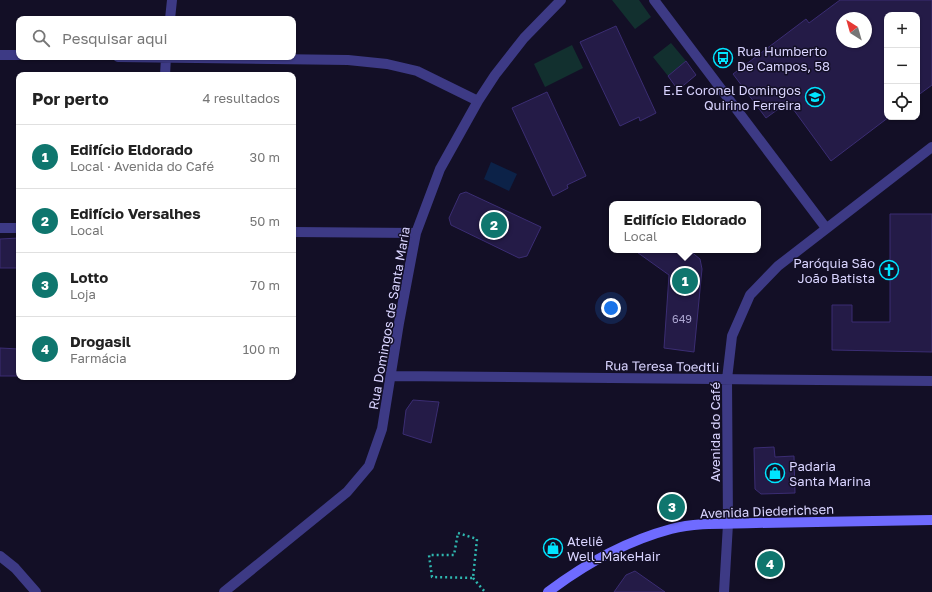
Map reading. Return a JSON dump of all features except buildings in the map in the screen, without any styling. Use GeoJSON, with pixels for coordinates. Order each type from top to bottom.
{"type":"FeatureCollection","features":[{"type":"Feature","properties":{"kind":"street"},"geometry":{"type":"LineString","coordinates":[[170,16],[172,0]]}},
{"type":"Feature","properties":{"kind":"street","name":"Rua Domingos de Santa Maria"},"geometry":{"type":"LineString","coordinates":[[224,592],[298,534],[347,492],[360,478],[371,461],[382,429],[392,376],[399,323],[416,233],[440,169],[478,101],[524,38],[561,0]]}},
{"type":"Feature","properties":{"kind":"street"},"geometry":{"type":"LineString","coordinates":[[654,0],[826,228]]}},
{"type":"Feature","properties":{"kind":"street"},"geometry":{"type":"LineString","coordinates":[[0,55],[16,55]]}},
{"type":"Feature","properties":{"kind":"street"},"geometry":{"type":"LineString","coordinates":[[296,59],[348,60],[387,64],[417,71],[478,101]]}},
{"type":"Feature","properties":{"kind":"street"},"geometry":{"type":"LineString","coordinates":[[165,72],[166,60]]}},
{"type":"Feature","properties":{"kind":"street","name":"Avenida do Café"},"geometry":{"type":"LineString","coordinates":[[724,592],[728,524],[727,379],[732,336],[750,295],[778,266],[932,147]]}},
{"type":"Feature","properties":{"kind":"street"},"geometry":{"type":"LineString","coordinates":[[0,228],[16,228]]}},
{"type":"Feature","properties":{"kind":"street"},"geometry":{"type":"LineString","coordinates":[[296,232],[416,233]]}},
{"type":"Feature","properties":{"kind":"street","name":"Rua Teresa Toedtli"},"geometry":{"type":"LineString","coordinates":[[392,376],[932,381]]}},
{"type":"Feature","properties":{"kind":"street","name":"Avenida Diederichsen"},"geometry":{"type":"LineString","coordinates":[[548,592],[591,563],[632,542],[672,529],[688,526],[932,520]]}},
{"type":"Feature","properties":{"kind":"street"},"geometry":{"type":"LineString","coordinates":[[0,556],[15,568],[36,592]]}},
{"type":"Feature","properties":{"kind":"path"},"geometry":{"type":"LineString","coordinates":[[473,578],[432,577],[429,555],[454,555],[458,533],[477,539],[473,578],[485,592]]}},
{"type":"Feature","properties":{"kind":"green space"},"geometry":{"type":"Polygon","coordinates":[[[612,0],[639,0],[651,17],[635,29],[612,0]]]}},
{"type":"Feature","properties":{"kind":"green space"},"geometry":{"type":"Polygon","coordinates":[[[671,43],[686,61],[668,76],[653,57],[671,43]]]}},
{"type":"Feature","properties":{"kind":"green space"},"geometry":{"type":"Polygon","coordinates":[[[572,45],[583,68],[545,87],[534,64],[572,45]]]}},
{"type":"Feature","properties":{"kind":"water"},"geometry":{"type":"Polygon","coordinates":[[[491,162],[517,174],[509,191],[484,179],[491,162]]]}},
{"type":"Feature","properties":{"kind":"place","name":"Rua Humberto De Campos, 58"},"geometry":{"type":"Point","coordinates":[723,58]}},
{"type":"Feature","properties":{"kind":"place","name":"E.E Coronel Domingos Quirino Ferreira"},"geometry":{"type":"Point","coordinates":[815,97]}},
{"type":"Feature","properties":{"kind":"place","name":"Edifício Versalhes"},"geometry":{"type":"Point","coordinates":[494,225]}},
{"type":"Feature","properties":{"kind":"place","name":"Paróquia São João Batista"},"geometry":{"type":"Point","coordinates":[889,270]}},
{"type":"Feature","properties":{"kind":"place","name":"Edifício Eldorado"},"geometry":{"type":"Point","coordinates":[685,281]}},
{"type":"Feature","properties":{"kind":"place","name":"Padaria Santa Marina"},"geometry":{"type":"Point","coordinates":[775,473]}},
{"type":"Feature","properties":{"kind":"place","name":"Lotto"},"geometry":{"type":"Point","coordinates":[672,507]}},
{"type":"Feature","properties":{"kind":"place","name":"Ateliê Well_MakeHair"},"geometry":{"type":"Point","coordinates":[553,548]}},
{"type":"Feature","properties":{"kind":"place","name":"Drogasil"},"geometry":{"type":"Point","coordinates":[770,564]}}]}
